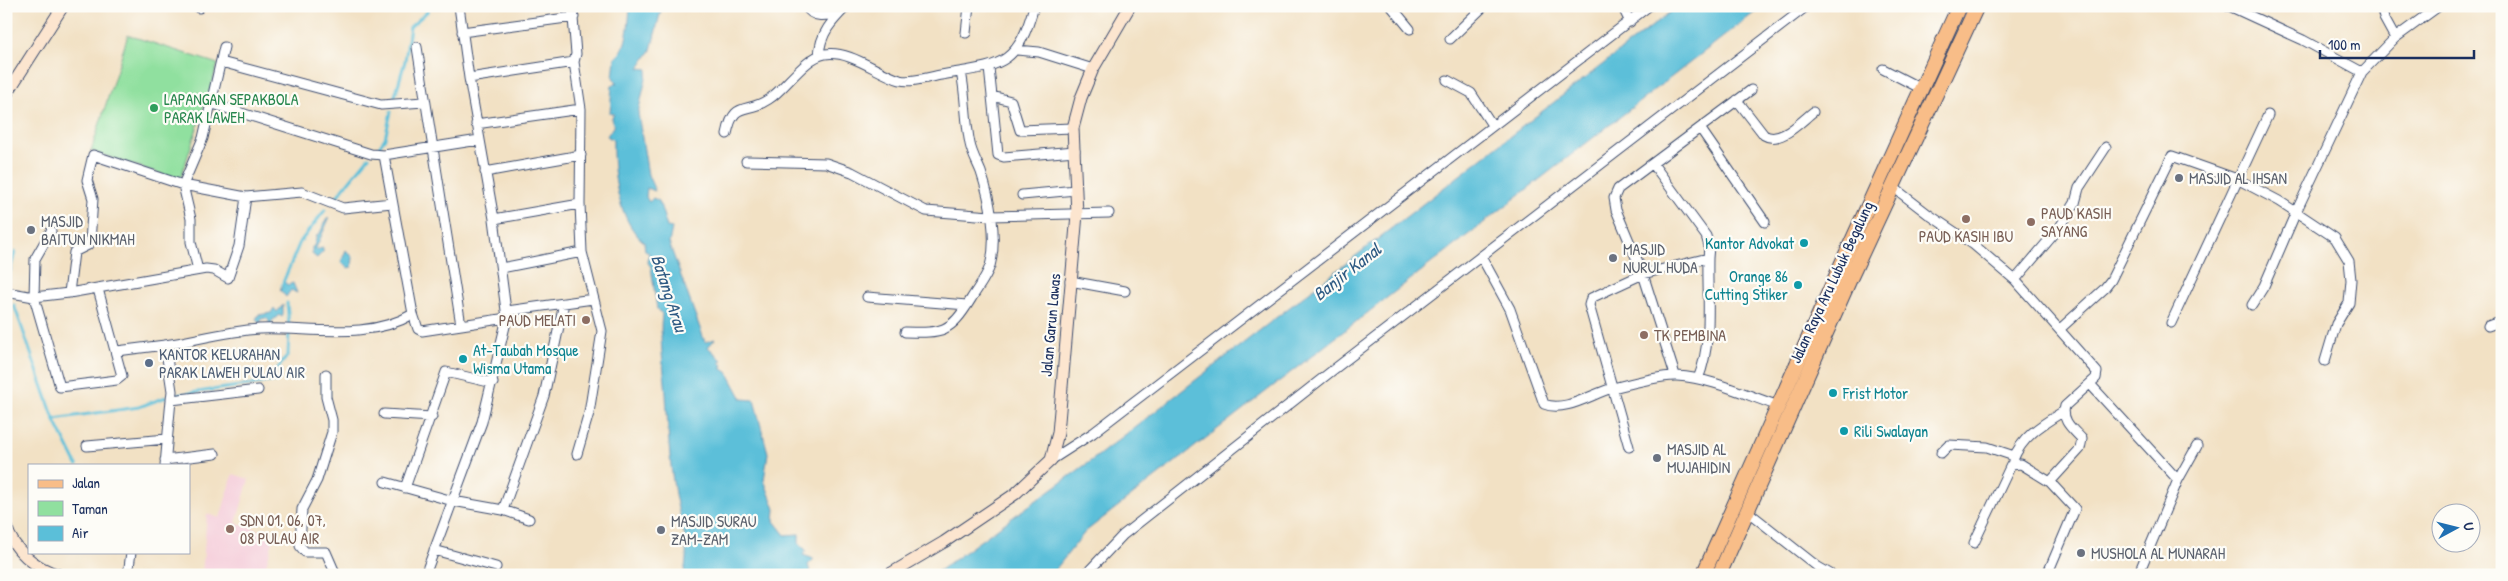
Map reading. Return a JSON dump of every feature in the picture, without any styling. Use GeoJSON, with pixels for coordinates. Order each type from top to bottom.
{"type":"FeatureCollection","features":[{"type":"Feature","properties":{"kind":"main road"},"geometry":{"type":"LineString","coordinates":[[6,95],[63,6]]}},
{"type":"Feature","properties":{"kind":"main road","name":"Jalan Garun Lawas"},"geometry":{"type":"LineString","coordinates":[[1051,460],[1058,433],[1076,214],[1074,128],[1081,98],[1092,69],[1130,6]]}},
{"type":"Feature","properties":{"kind":"main road","name":"Jalan Raya Aru Lubuk Begalung"},"geometry":{"type":"LineString","coordinates":[[1704,575],[1837,274],[1959,6]]}},
{"type":"Feature","properties":{"kind":"main road","name":"Jalan Raya Aru Lubuk Begalung"},"geometry":{"type":"LineString","coordinates":[[1719,575],[1849,281],[1978,6]]}},
{"type":"Feature","properties":{"kind":"main road"},"geometry":{"type":"LineString","coordinates":[[1914,107],[1929,113]]}},
{"type":"Feature","properties":{"kind":"main road"},"geometry":{"type":"LineString","coordinates":[[1837,274],[1849,281]]}},
{"type":"Feature","properties":{"kind":"main road"},"geometry":{"type":"LineString","coordinates":[[888,575],[944,542],[1015,494],[1051,460]]}},
{"type":"Feature","properties":{"kind":"main road"},"geometry":{"type":"LineString","coordinates":[[6,526],[10,546],[54,574]]}},
{"type":"Feature","properties":{"kind":"street"},"geometry":{"type":"LineString","coordinates":[[425,575],[482,422],[493,382],[507,314],[494,219],[468,78],[459,6]]}},
{"type":"Feature","properties":{"kind":"street"},"geometry":{"type":"LineString","coordinates":[[572,6],[576,54],[574,62],[581,109],[580,204],[582,252],[602,327],[601,344],[589,413],[578,454]]}},
{"type":"Feature","properties":{"kind":"street"},"geometry":{"type":"LineString","coordinates":[[806,6],[809,12],[815,15],[839,13]]}},
{"type":"Feature","properties":{"kind":"street"},"geometry":{"type":"LineString","coordinates":[[819,56],[821,39],[839,13],[847,6]]}},
{"type":"Feature","properties":{"kind":"street"},"geometry":{"type":"LineString","coordinates":[[966,33],[969,6]]}},
{"type":"Feature","properties":{"kind":"street"},"geometry":{"type":"LineString","coordinates":[[727,134],[730,119],[734,113],[770,99],[819,56],[834,54],[863,62],[902,81],[989,68],[1017,50],[1034,6]]}},
{"type":"Feature","properties":{"kind":"street"},"geometry":{"type":"LineString","coordinates":[[1391,6],[1410,29]]}},
{"type":"Feature","properties":{"kind":"street"},"geometry":{"type":"LineString","coordinates":[[1450,39],[1484,6]]}},
{"type":"Feature","properties":{"kind":"street"},"geometry":{"type":"LineString","coordinates":[[1622,6],[1630,22]]}},
{"type":"Feature","properties":{"kind":"street"},"geometry":{"type":"LineString","coordinates":[[1051,460],[1093,433],[1649,6]]}},
{"type":"Feature","properties":{"kind":"street"},"geometry":{"type":"LineString","coordinates":[[1085,575],[1122,536],[1806,6]]}},
{"type":"Feature","properties":{"kind":"street"},"geometry":{"type":"LineString","coordinates":[[2229,6],[2303,40],[2362,72]]}},
{"type":"Feature","properties":{"kind":"street"},"geometry":{"type":"LineString","coordinates":[[2381,6],[2394,38]]}},
{"type":"Feature","properties":{"kind":"street"},"geometry":{"type":"LineString","coordinates":[[2252,306],[2264,286],[2296,212],[2362,72],[2394,38],[2440,6]]}},
{"type":"Feature","properties":{"kind":"street"},"geometry":{"type":"LineString","coordinates":[[462,32],[574,17]]}},
{"type":"Feature","properties":{"kind":"street"},"geometry":{"type":"LineString","coordinates":[[417,46],[424,102],[461,325]]}},
{"type":"Feature","properties":{"kind":"street"},"geometry":{"type":"LineString","coordinates":[[198,270],[191,242],[191,220],[184,185],[203,138],[224,47]]}},
{"type":"Feature","properties":{"kind":"street"},"geometry":{"type":"LineString","coordinates":[[1017,50],[1039,52],[1092,69]]}},
{"type":"Feature","properties":{"kind":"street"},"geometry":{"type":"LineString","coordinates":[[222,62],[381,105],[424,102]]}},
{"type":"Feature","properties":{"kind":"street"},"geometry":{"type":"LineString","coordinates":[[468,78],[574,62]]}},
{"type":"Feature","properties":{"kind":"street"},"geometry":{"type":"LineString","coordinates":[[989,68],[998,155],[1075,151]]}},
{"type":"Feature","properties":{"kind":"street"},"geometry":{"type":"LineString","coordinates":[[1882,69],[1922,90]]}},
{"type":"Feature","properties":{"kind":"street"},"geometry":{"type":"LineString","coordinates":[[906,332],[943,331],[952,324],[967,305],[989,268],[992,245],[990,216],[981,172],[970,144],[961,72]]}},
{"type":"Feature","properties":{"kind":"street"},"geometry":{"type":"LineString","coordinates":[[1447,80],[1471,93],[1492,125]]}},
{"type":"Feature","properties":{"kind":"street"},"geometry":{"type":"LineString","coordinates":[[1675,375],[1643,274],[1616,210],[1614,198],[1618,189],[1751,90]]}},
{"type":"Feature","properties":{"kind":"street"},"geometry":{"type":"LineString","coordinates":[[992,96],[1011,101],[1020,130],[1074,128]]}},
{"type":"Feature","properties":{"kind":"street"},"geometry":{"type":"LineString","coordinates":[[1737,100],[1764,135],[1769,138],[1779,138],[1813,112]]}},
{"type":"Feature","properties":{"kind":"street"},"geometry":{"type":"LineString","coordinates":[[210,103],[371,154],[384,155],[479,140]]}},
{"type":"Feature","properties":{"kind":"street"},"geometry":{"type":"LineString","coordinates":[[476,124],[581,109]]}},
{"type":"Feature","properties":{"kind":"street"},"geometry":{"type":"LineString","coordinates":[[2171,322],[2268,115]]}},
{"type":"Feature","properties":{"kind":"street"},"geometry":{"type":"LineString","coordinates":[[1700,128],[1765,222]]}},
{"type":"Feature","properties":{"kind":"street"},"geometry":{"type":"LineString","coordinates":[[2015,280],[2060,227],[2074,203],[2078,188],[2106,147]]}},
{"type":"Feature","properties":{"kind":"street"},"geometry":{"type":"LineString","coordinates":[[384,155],[413,314],[417,327],[421,331],[461,325],[507,314],[593,298]]}},
{"type":"Feature","properties":{"kind":"street"},"geometry":{"type":"LineString","coordinates":[[485,172],[581,155]]}},
{"type":"Feature","properties":{"kind":"street"},"geometry":{"type":"LineString","coordinates":[[69,293],[74,252],[90,242],[93,200],[87,180],[92,156],[184,185],[246,197],[302,192],[343,208],[392,203]]}},
{"type":"Feature","properties":{"kind":"street"},"geometry":{"type":"LineString","coordinates":[[2061,328],[2104,289],[2111,280],[2170,158],[2175,156],[2237,179],[2279,200],[2335,238],[2349,261],[2351,280],[2349,303],[2336,324],[2325,362]]}},
{"type":"Feature","properties":{"kind":"street"},"geometry":{"type":"LineString","coordinates":[[746,161],[826,162],[852,172],[926,211],[990,216],[1109,213]]}},
{"type":"Feature","properties":{"kind":"street"},"geometry":{"type":"LineString","coordinates":[[1653,164],[1706,236],[1709,246],[1708,337],[1705,362],[1698,379]]}},
{"type":"Feature","properties":{"kind":"street"},"geometry":{"type":"LineString","coordinates":[[1894,188],[1928,214],[1974,244],[2015,280],[2061,328],[2096,369],[2096,378],[2065,406],[2065,420],[2082,439],[2080,449],[2050,482]]}},
{"type":"Feature","properties":{"kind":"street"},"geometry":{"type":"LineString","coordinates":[[1022,195],[1076,190]]}},
{"type":"Feature","properties":{"kind":"street"},"geometry":{"type":"LineString","coordinates":[[6,292],[34,296],[69,293],[198,270],[214,270],[228,278],[239,246],[246,197]]}},
{"type":"Feature","properties":{"kind":"street"},"geometry":{"type":"LineString","coordinates":[[494,219],[580,204]]}},
{"type":"Feature","properties":{"kind":"street"},"geometry":{"type":"LineString","coordinates":[[51,231],[35,259],[34,296],[60,387],[120,379],[122,373],[98,289]]}},
{"type":"Feature","properties":{"kind":"street"},"geometry":{"type":"LineString","coordinates":[[501,268],[582,252]]}},
{"type":"Feature","properties":{"kind":"street"},"geometry":{"type":"LineString","coordinates":[[1482,256],[1510,309],[1544,404],[1549,406],[1567,404],[1611,388],[1675,375],[1698,379],[1779,406]]}},
{"type":"Feature","properties":{"kind":"street"},"geometry":{"type":"LineString","coordinates":[[1629,447],[1611,388],[1589,302],[1596,294],[1643,274],[1708,258]]}},
{"type":"Feature","properties":{"kind":"street"},"geometry":{"type":"LineString","coordinates":[[1070,281],[1125,291]]}},
{"type":"Feature","properties":{"kind":"street"},"geometry":{"type":"LineString","coordinates":[[867,297],[967,305]]}},
{"type":"Feature","properties":{"kind":"street"},"geometry":{"type":"LineString","coordinates":[[503,510],[542,403],[564,303]]}},
{"type":"Feature","properties":{"kind":"street"},"geometry":{"type":"LineString","coordinates":[[116,351],[165,345],[258,329],[368,329],[392,325],[413,314]]}},
{"type":"Feature","properties":{"kind":"street"},"geometry":{"type":"LineString","coordinates":[[2488,326],[2502,321]]}},
{"type":"Feature","properties":{"kind":"street"},"geometry":{"type":"LineString","coordinates":[[165,345],[172,391],[165,462],[215,454]]}},
{"type":"Feature","properties":{"kind":"street"},"geometry":{"type":"LineString","coordinates":[[405,488],[432,417],[446,372],[493,382]]}},
{"type":"Feature","properties":{"kind":"street"},"geometry":{"type":"LineString","coordinates":[[326,374],[326,397],[332,420],[332,432],[318,480],[302,509],[300,546],[305,552],[326,552],[336,575]]}},
{"type":"Feature","properties":{"kind":"street"},"geometry":{"type":"LineString","coordinates":[[2090,384],[2178,480]]}},
{"type":"Feature","properties":{"kind":"street"},"geometry":{"type":"LineString","coordinates":[[172,400],[258,390]]}},
{"type":"Feature","properties":{"kind":"street"},"geometry":{"type":"LineString","coordinates":[[1974,544],[2025,438],[2045,422],[2064,412]]}},
{"type":"Feature","properties":{"kind":"street"},"geometry":{"type":"LineString","coordinates":[[384,414],[432,417]]}},
{"type":"Feature","properties":{"kind":"street"},"geometry":{"type":"LineString","coordinates":[[87,446],[167,439]]}},
{"type":"Feature","properties":{"kind":"street"},"geometry":{"type":"LineString","coordinates":[[1941,453],[1949,445],[1972,445],[2013,460],[2050,482],[2075,509],[2047,575]]}},
{"type":"Feature","properties":{"kind":"street"},"geometry":{"type":"LineString","coordinates":[[2138,575],[2178,480],[2197,446]]}},
{"type":"Feature","properties":{"kind":"street"},"geometry":{"type":"LineString","coordinates":[[385,482],[453,501],[503,510],[529,519]]}},
{"type":"Feature","properties":{"kind":"street"},"geometry":{"type":"LineString","coordinates":[[1748,511],[1818,567],[1832,575]]}},
{"type":"Feature","properties":{"kind":"street"},"geometry":{"type":"LineString","coordinates":[[434,550],[496,567]]}},
{"type":"Feature","properties":{"kind":"street"},"geometry":{"type":"LineString","coordinates":[[128,575],[131,554]]}},
{"type":"Feature","properties":{"kind":"shaded area","name":"SDN 01, 06, 07, 08 PULAU AIR"},"geometry":{"type":"Polygon","coordinates":[[[233,474],[249,479],[236,523],[275,535],[263,575],[202,575],[207,514],[220,518],[233,474]]]}},
{"type":"Feature","properties":{"kind":"green space","name":"LAPANGAN SEPAKBOLA PARAK LAWEH"},"geometry":{"type":"Polygon","coordinates":[[[128,35],[218,64],[180,180],[91,151],[128,35]]]}},
{"type":"Feature","properties":{"kind":"water","name":"Batang Arau"},"geometry":{"type":"Polygon","coordinates":[[[630,6],[662,6],[651,50],[639,68],[648,69],[638,113],[648,175],[655,191],[647,188],[646,197],[649,202],[653,198],[659,201],[667,227],[672,228],[669,243],[705,342],[715,339],[708,347],[723,361],[720,362],[723,365],[721,368],[728,373],[742,399],[754,400],[768,453],[764,480],[775,509],[774,521],[785,535],[799,534],[799,544],[806,550],[803,555],[814,559],[808,565],[811,575],[685,575],[684,572],[686,542],[675,494],[670,456],[661,344],[662,314],[657,309],[651,267],[647,261],[649,253],[645,251],[644,242],[628,222],[618,195],[613,140],[607,136],[614,125],[611,119],[614,114],[610,113],[612,85],[618,83],[613,78],[615,58],[625,42],[630,6]]]}},
{"type":"Feature","properties":{"kind":"water","name":"Banjir Kanal"},"geometry":{"type":"Polygon","coordinates":[[[1678,6],[1763,6],[1085,532],[1051,575],[933,575],[1099,455],[1678,6]]]}},
{"type":"Feature","properties":{"kind":"water"},"geometry":{"type":"Polygon","coordinates":[[[327,218],[329,219],[315,250],[323,248],[323,252],[317,258],[312,254],[312,247],[327,218]]]}},
{"type":"Feature","properties":{"kind":"water"},"geometry":{"type":"Polygon","coordinates":[[[346,250],[353,257],[352,267],[347,268],[341,262],[346,250]]]}},
{"type":"Feature","properties":{"kind":"water"},"geometry":{"type":"Polygon","coordinates":[[[284,282],[288,285],[293,283],[297,293],[291,290],[286,297],[280,290],[284,282]]]}},
{"type":"Feature","properties":{"kind":"water"},"geometry":{"type":"Polygon","coordinates":[[[283,305],[282,317],[279,315],[271,322],[273,325],[269,327],[269,321],[266,318],[261,319],[261,324],[256,320],[258,315],[271,313],[274,308],[277,312],[283,305]]]}},
{"type":"Feature","properties":{"kind":"waterway"},"geometry":{"type":"LineString","coordinates":[[393,103],[405,61],[410,27],[428,11],[428,6]]}},
{"type":"Feature","properties":{"kind":"waterway"},"geometry":{"type":"LineString","coordinates":[[375,152],[385,138],[391,112]]}},
{"type":"Feature","properties":{"kind":"waterway"},"geometry":{"type":"LineString","coordinates":[[334,200],[369,157]]}},
{"type":"Feature","properties":{"kind":"waterway"},"geometry":{"type":"LineString","coordinates":[[282,285],[300,242],[325,210]]}},
{"type":"Feature","properties":{"kind":"waterway"},"geometry":{"type":"LineString","coordinates":[[6,286],[15,252]]}},
{"type":"Feature","properties":{"kind":"waterway"},"geometry":{"type":"LineString","coordinates":[[287,303],[289,326]]}},
{"type":"Feature","properties":{"kind":"waterway"},"geometry":{"type":"LineString","coordinates":[[14,305],[54,419]]}},
{"type":"Feature","properties":{"kind":"waterway"},"geometry":{"type":"LineString","coordinates":[[176,395],[275,381],[272,376],[288,355],[289,332]]}},
{"type":"Feature","properties":{"kind":"waterway"},"geometry":{"type":"LineString","coordinates":[[76,464],[54,419],[139,407],[166,397]]}},
{"type":"Feature","properties":{"kind":"waterway"},"geometry":{"type":"LineString","coordinates":[[29,575],[32,571]]}},
{"type":"Feature","properties":{"kind":"place","name":"LAPANGAN SEPAKBOLA PARAK LAWEH"},"geometry":{"type":"Point","coordinates":[154,108]}},
{"type":"Feature","properties":{"kind":"place","name":"MASJID AL IHSAN"},"geometry":{"type":"Point","coordinates":[2179,178]}},
{"type":"Feature","properties":{"kind":"place","name":"PAUD KASIH IBU"},"geometry":{"type":"Point","coordinates":[1966,219]}},
{"type":"Feature","properties":{"kind":"place","name":"PAUD KASIH SAYANG"},"geometry":{"type":"Point","coordinates":[2031,222]}},
{"type":"Feature","properties":{"kind":"place","name":"MASJID BAITUN NIKMAH"},"geometry":{"type":"Point","coordinates":[31,230]}},
{"type":"Feature","properties":{"kind":"place","name":"Kantor Advokat"},"geometry":{"type":"Point","coordinates":[1804,243]}},
{"type":"Feature","properties":{"kind":"place","name":"MASJID NURUL HUDA"},"geometry":{"type":"Point","coordinates":[1613,258]}},
{"type":"Feature","properties":{"kind":"place","name":"Orange 86 Cutting Stiker"},"geometry":{"type":"Point","coordinates":[1798,285]}},
{"type":"Feature","properties":{"kind":"place","name":"PAUD MELATI"},"geometry":{"type":"Point","coordinates":[586,320]}},
{"type":"Feature","properties":{"kind":"place","name":"TK PEMBINA"},"geometry":{"type":"Point","coordinates":[1644,335]}},
{"type":"Feature","properties":{"kind":"place","name":"At-Taubah Mosque Wisma Utama"},"geometry":{"type":"Point","coordinates":[463,359]}},
{"type":"Feature","properties":{"kind":"place","name":"KANTOR KELURAHAN PARAK LAWEH PULAU AIR"},"geometry":{"type":"Point","coordinates":[149,363]}},
{"type":"Feature","properties":{"kind":"place","name":"Frist Motor"},"geometry":{"type":"Point","coordinates":[1833,393]}},
{"type":"Feature","properties":{"kind":"place","name":"Rili Swalayan"},"geometry":{"type":"Point","coordinates":[1844,431]}},
{"type":"Feature","properties":{"kind":"place","name":"MASJID AL MUJAHIDIN"},"geometry":{"type":"Point","coordinates":[1657,458]}},
{"type":"Feature","properties":{"kind":"place","name":"SDN 01, 06, 07, 08 PULAU AIR"},"geometry":{"type":"Point","coordinates":[230,529]}},
{"type":"Feature","properties":{"kind":"place","name":"MASJID SURAU ZAM-ZAM"},"geometry":{"type":"Point","coordinates":[661,530]}},
{"type":"Feature","properties":{"kind":"place","name":"MUSHOLA AL MUNARAH"},"geometry":{"type":"Point","coordinates":[2081,553]}}]}
